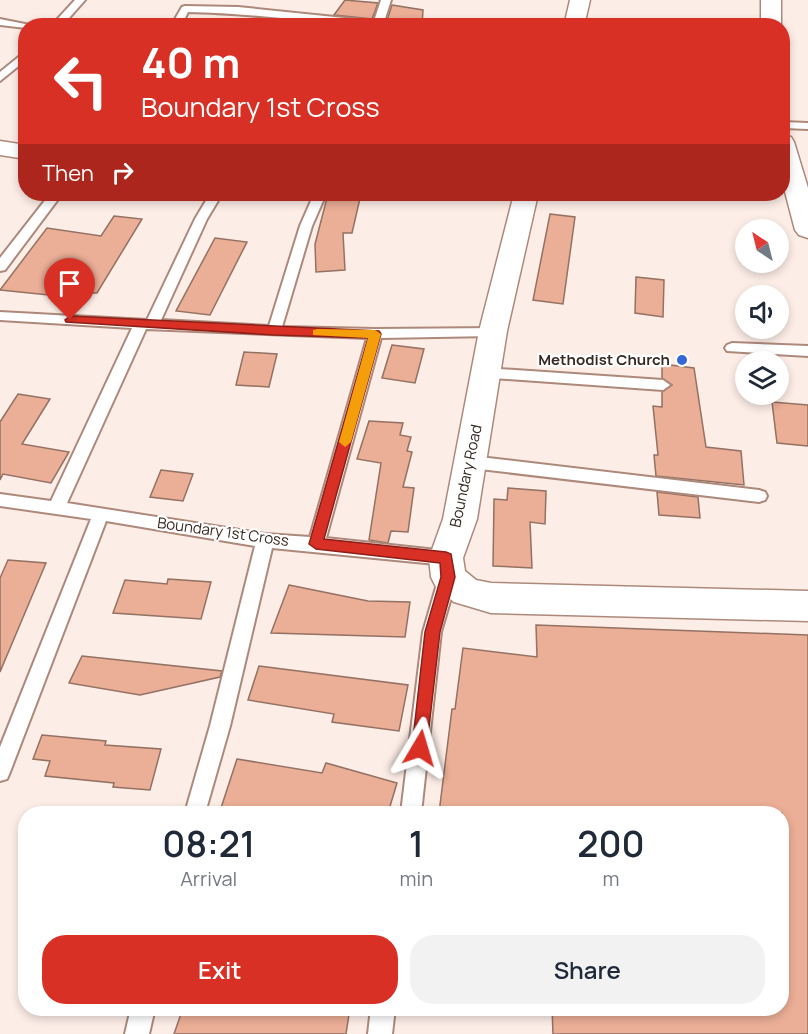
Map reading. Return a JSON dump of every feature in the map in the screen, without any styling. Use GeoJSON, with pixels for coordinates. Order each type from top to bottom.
{"type":"FeatureCollection","features":[{"type":"Feature","properties":{"kind":"street"},"geometry":{"type":"LineString","coordinates":[[576,18],[580,0]]}},
{"type":"Feature","properties":{"kind":"street"},"geometry":{"type":"LineString","coordinates":[[771,0],[771,18]]}},
{"type":"Feature","properties":{"kind":"street"},"geometry":{"type":"LineString","coordinates":[[0,148],[18,151]]}},
{"type":"Feature","properties":{"kind":"street"},"geometry":{"type":"LineString","coordinates":[[790,179],[808,230]]}},
{"type":"Feature","properties":{"kind":"street","name":"Boundary Road"},"geometry":{"type":"LineString","coordinates":[[447,568],[471,462],[493,331],[524,201]]}},
{"type":"Feature","properties":{"kind":"street"},"geometry":{"type":"LineString","coordinates":[[447,568],[466,592],[491,598],[808,606]]}},
{"type":"Feature","properties":{"kind":"lane"},"geometry":{"type":"LineString","coordinates":[[63,18],[80,0]]}},
{"type":"Feature","properties":{"kind":"lane"},"geometry":{"type":"LineString","coordinates":[[238,10],[244,0]]}},
{"type":"Feature","properties":{"kind":"lane"},"geometry":{"type":"LineString","coordinates":[[380,18],[386,0]]}},
{"type":"Feature","properties":{"kind":"lane"},"geometry":{"type":"LineString","coordinates":[[180,18],[185,9],[238,10],[300,18]]}},
{"type":"Feature","properties":{"kind":"lane"},"geometry":{"type":"LineString","coordinates":[[0,22],[18,24]]}},
{"type":"Feature","properties":{"kind":"lane"},"geometry":{"type":"LineString","coordinates":[[0,78],[18,61]]}},
{"type":"Feature","properties":{"kind":"lane"},"geometry":{"type":"LineString","coordinates":[[790,125],[808,126]]}},
{"type":"Feature","properties":{"kind":"lane"},"geometry":{"type":"LineString","coordinates":[[0,267],[52,201]]}},
{"type":"Feature","properties":{"kind":"lane"},"geometry":{"type":"LineString","coordinates":[[56,508],[146,324],[212,201]]}},
{"type":"Feature","properties":{"kind":"lane"},"geometry":{"type":"LineString","coordinates":[[274,331],[306,226],[317,201]]}},
{"type":"Feature","properties":{"kind":"lane"},"geometry":{"type":"LineString","coordinates":[[0,316],[274,331],[375,334],[493,331]]}},
{"type":"Feature","properties":{"kind":"lane"},"geometry":{"type":"LineString","coordinates":[[316,544],[375,334]]}},
{"type":"Feature","properties":{"kind":"lane"},"geometry":{"type":"LineString","coordinates":[[732,348],[808,351]]}},
{"type":"Feature","properties":{"kind":"lane"},"geometry":{"type":"LineString","coordinates":[[485,374],[663,385]]}},
{"type":"Feature","properties":{"kind":"lane"},"geometry":{"type":"LineString","coordinates":[[471,462],[759,496]]}},
{"type":"Feature","properties":{"kind":"lane","name":"Boundary 1st Cross"},"geometry":{"type":"LineString","coordinates":[[0,500],[265,541],[316,544],[447,568]]}},
{"type":"Feature","properties":{"kind":"lane"},"geometry":{"type":"LineString","coordinates":[[0,772],[101,514]]}},
{"type":"Feature","properties":{"kind":"lane"},"geometry":{"type":"LineString","coordinates":[[197,806],[220,726],[265,541]]}},
{"type":"Feature","properties":{"kind":"lane"},"geometry":{"type":"LineString","coordinates":[[412,806],[432,632],[447,568]]}},
{"type":"Feature","properties":{"kind":"lane"},"geometry":{"type":"LineString","coordinates":[[136,1034],[141,1016]]}},
{"type":"Feature","properties":{"kind":"lane"},"geometry":{"type":"LineString","coordinates":[[380,1034],[382,1016]]}},
{"type":"Feature","properties":{"kind":"building"},"geometry":{"type":"Polygon","coordinates":[[[345,0],[378,3],[372,18],[334,15],[345,0]]]}},
{"type":"Feature","properties":{"kind":"building"},"geometry":{"type":"Polygon","coordinates":[[[392,5],[423,10],[422,18],[388,18],[392,5]]]}},
{"type":"Feature","properties":{"kind":"building"},"geometry":{"type":"Polygon","coordinates":[[[326,201],[359,201],[352,233],[343,233],[345,270],[316,272],[315,244],[326,201]]]}},
{"type":"Feature","properties":{"kind":"building"},"geometry":{"type":"Polygon","coordinates":[[[550,214],[575,217],[563,304],[533,300],[550,214]]]}},
{"type":"Feature","properties":{"kind":"building"},"geometry":{"type":"Polygon","coordinates":[[[114,216],[142,219],[97,293],[92,293],[88,299],[0,290],[47,228],[101,236],[114,216]]]}},
{"type":"Feature","properties":{"kind":"building"},"geometry":{"type":"Polygon","coordinates":[[[215,238],[247,242],[210,315],[176,311],[215,238]]]}},
{"type":"Feature","properties":{"kind":"building"},"geometry":{"type":"Polygon","coordinates":[[[636,277],[664,280],[663,317],[635,313],[636,277]]]}},
{"type":"Feature","properties":{"kind":"building"},"geometry":{"type":"Polygon","coordinates":[[[392,345],[424,349],[415,383],[382,378],[392,345]]]}},
{"type":"Feature","properties":{"kind":"building"},"geometry":{"type":"Polygon","coordinates":[[[244,352],[277,354],[269,387],[236,385],[244,352]]]}},
{"type":"Feature","properties":{"kind":"building"},"geometry":{"type":"Polygon","coordinates":[[[662,364],[694,368],[706,447],[741,451],[744,485],[656,476],[654,455],[658,455],[653,406],[662,407],[662,392],[672,385],[662,378],[662,364]]]}},
{"type":"Feature","properties":{"kind":"building"},"geometry":{"type":"Polygon","coordinates":[[[18,394],[50,399],[22,444],[69,452],[51,483],[3,474],[0,480],[0,422],[18,394]]]}},
{"type":"Feature","properties":{"kind":"building"},"geometry":{"type":"Polygon","coordinates":[[[772,405],[808,405],[808,446],[777,443],[772,405]]]}},
{"type":"Feature","properties":{"kind":"building"},"geometry":{"type":"Polygon","coordinates":[[[369,421],[403,423],[400,435],[411,437],[407,451],[412,452],[403,487],[414,488],[408,532],[391,531],[388,543],[369,540],[381,463],[357,459],[369,421]]]}},
{"type":"Feature","properties":{"kind":"building"},"geometry":{"type":"Polygon","coordinates":[[[161,470],[193,474],[183,501],[150,497],[161,470]]]}},
{"type":"Feature","properties":{"kind":"building"},"geometry":{"type":"Polygon","coordinates":[[[508,488],[546,491],[545,524],[530,522],[532,568],[493,566],[494,499],[507,500],[508,488]]]}},
{"type":"Feature","properties":{"kind":"building"},"geometry":{"type":"Polygon","coordinates":[[[657,492],[698,497],[700,518],[659,515],[657,492]]]}},
{"type":"Feature","properties":{"kind":"building"},"geometry":{"type":"Polygon","coordinates":[[[8,560],[46,563],[0,672],[0,578],[8,560]]]}},
{"type":"Feature","properties":{"kind":"building"},"geometry":{"type":"Polygon","coordinates":[[[168,579],[211,582],[201,619],[113,613],[125,580],[167,584],[168,579]]]}},
{"type":"Feature","properties":{"kind":"building"},"geometry":{"type":"Polygon","coordinates":[[[289,585],[368,601],[410,602],[405,637],[271,633],[289,585]]]}},
{"type":"Feature","properties":{"kind":"building"},"geometry":{"type":"Polygon","coordinates":[[[536,625],[808,635],[808,1034],[553,1034],[552,1016],[789,1016],[789,806],[440,806],[452,709],[455,709],[463,648],[537,657],[536,625]]]}},
{"type":"Feature","properties":{"kind":"building"},"geometry":{"type":"Polygon","coordinates":[[[82,656],[222,671],[220,677],[140,695],[69,683],[82,656]]]}},
{"type":"Feature","properties":{"kind":"building"},"geometry":{"type":"Polygon","coordinates":[[[259,666],[408,685],[399,731],[332,722],[334,714],[248,700],[259,666]]]}},
{"type":"Feature","properties":{"kind":"building"},"geometry":{"type":"Polygon","coordinates":[[[42,735],[106,741],[105,745],[161,749],[150,790],[113,787],[114,783],[45,776],[50,761],[33,759],[42,735]]]}},
{"type":"Feature","properties":{"kind":"building"},"geometry":{"type":"Polygon","coordinates":[[[237,759],[322,773],[326,763],[397,783],[390,806],[222,806],[237,759]]]}},
{"type":"Feature","properties":{"kind":"building"},"geometry":{"type":"Polygon","coordinates":[[[180,1016],[349,1016],[346,1034],[174,1034],[180,1016]]]}},
{"type":"Feature","properties":{"kind":"slow traffic"},"geometry":{"type":"LineString","coordinates":[[318,332],[375,334],[345,442]]}},
{"type":"Feature","properties":{"kind":"place","name":"Methodist Church"},"geometry":{"type":"Point","coordinates":[682,360]}},
{"type":"Feature","properties":{"kind":"route"},"geometry":{"type":"LineString","coordinates":[[70,320],[375,334],[316,544],[446,558],[448,577],[432,632],[420,748]]}}]}
